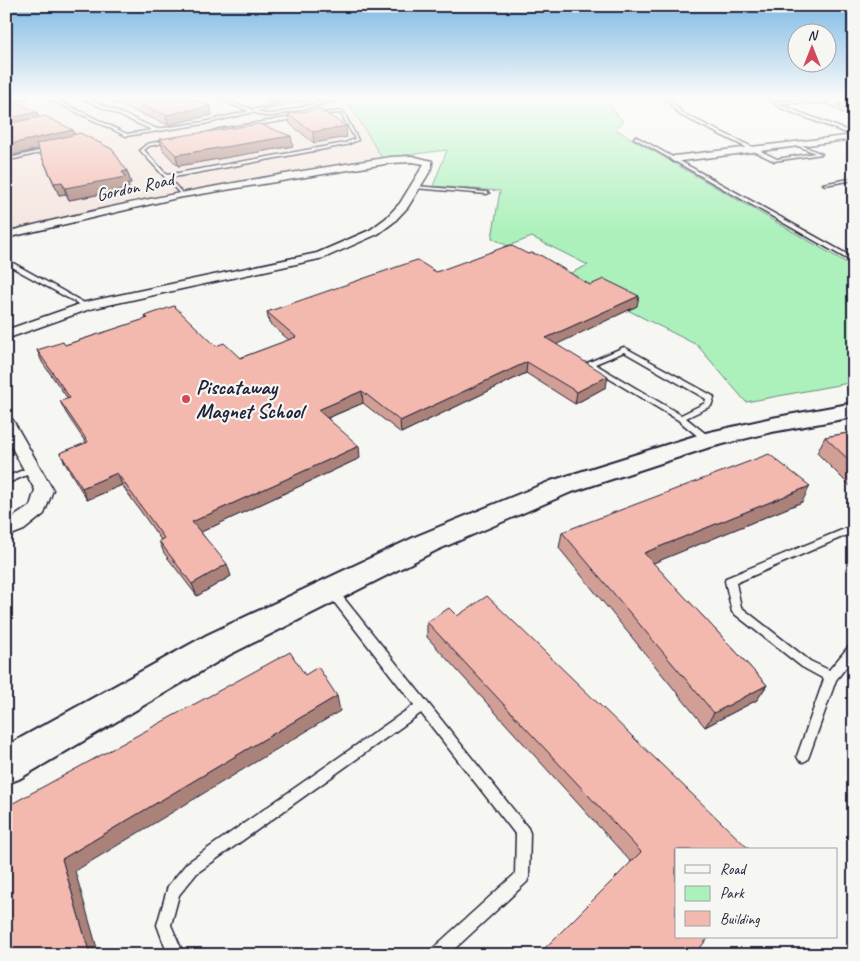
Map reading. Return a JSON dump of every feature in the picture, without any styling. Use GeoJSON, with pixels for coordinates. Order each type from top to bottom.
{"type":"FeatureCollection","features":[{"type":"Feature","properties":{"kind":"street"},"geometry":{"type":"LineString","coordinates":[[678,161],[752,148],[812,142]]}},
{"type":"Feature","properties":{"kind":"street"},"geometry":{"type":"LineString","coordinates":[[678,161],[761,153],[789,148],[797,144]]}},
{"type":"Feature","properties":{"kind":"street","name":"Gordon Road"},"geometry":{"type":"LineString","coordinates":[[6,235],[71,218],[181,194],[309,172],[404,159],[422,160],[429,164],[416,187]]}},
{"type":"Feature","properties":{"kind":"street"},"geometry":{"type":"LineString","coordinates":[[6,335],[86,306],[320,256],[374,232],[390,220],[404,205],[416,187]]}},
{"type":"Feature","properties":{"kind":"street"},"geometry":{"type":"LineString","coordinates":[[6,766],[218,645],[428,543],[560,487],[708,440],[772,425],[854,410]]}},
{"type":"Feature","properties":{"kind":"street"},"geometry":{"type":"LineString","coordinates":[[6,422],[44,490],[38,509],[17,525],[6,530]]}},
{"type":"Feature","properties":{"kind":"lane"},"geometry":{"type":"LineString","coordinates":[[163,142],[148,145],[142,150],[181,194]]}},
{"type":"Feature","properties":{"kind":"lane"},"geometry":{"type":"LineString","coordinates":[[166,177],[351,142]]}},
{"type":"Feature","properties":{"kind":"lane"},"geometry":{"type":"LineString","coordinates":[[643,142],[854,261]]}},
{"type":"Feature","properties":{"kind":"lane"},"geometry":{"type":"LineString","coordinates":[[739,142],[776,160],[820,154],[797,144]]}},
{"type":"Feature","properties":{"kind":"lane"},"geometry":{"type":"LineString","coordinates":[[6,160],[53,149]]}},
{"type":"Feature","properties":{"kind":"lane"},"geometry":{"type":"LineString","coordinates":[[826,184],[854,179]]}},
{"type":"Feature","properties":{"kind":"lane"},"geometry":{"type":"LineString","coordinates":[[416,187],[487,193]]}},
{"type":"Feature","properties":{"kind":"lane"},"geometry":{"type":"LineString","coordinates":[[6,261],[86,306]]}},
{"type":"Feature","properties":{"kind":"lane"},"geometry":{"type":"LineString","coordinates":[[681,418],[708,404],[710,398],[624,349],[589,364],[681,418],[708,440]]}},
{"type":"Feature","properties":{"kind":"lane"},"geometry":{"type":"LineString","coordinates":[[6,482],[33,469]]}},
{"type":"Feature","properties":{"kind":"lane"},"geometry":{"type":"LineString","coordinates":[[831,677],[806,664],[736,609],[730,581],[854,528]]}},
{"type":"Feature","properties":{"kind":"lane"},"geometry":{"type":"LineString","coordinates":[[330,590],[523,833],[522,877],[436,955]]}},
{"type":"Feature","properties":{"kind":"lane"},"geometry":{"type":"LineString","coordinates":[[803,756],[831,677],[854,648]]}},
{"type":"Feature","properties":{"kind":"lane"},"geometry":{"type":"LineString","coordinates":[[176,955],[164,925],[173,891],[192,868],[422,706]]}},
{"type":"Feature","properties":{"kind":"shaded area"},"geometry":{"type":"Polygon","coordinates":[[[6,142],[372,142],[382,158],[243,179],[82,212],[6,231],[6,142]]]}},
{"type":"Feature","properties":{"kind":"green space"},"geometry":{"type":"Polygon","coordinates":[[[372,142],[637,142],[854,267],[854,382],[746,402],[697,345],[562,277],[588,265],[532,237],[508,246],[492,238],[500,191],[433,186],[447,150],[382,158],[372,142]]]}},
{"type":"Feature","properties":{"kind":"building"},"geometry":{"type":"Polygon","coordinates":[[[6,142],[20,142],[6,145],[6,142]]]}},
{"type":"Feature","properties":{"kind":"building"},"geometry":{"type":"Polygon","coordinates":[[[45,142],[98,142],[112,149],[127,171],[122,172],[126,177],[65,188],[62,182],[54,183],[36,144],[45,142]]]}},
{"type":"Feature","properties":{"kind":"building"},"geometry":{"type":"Polygon","coordinates":[[[163,142],[256,142],[176,155],[163,142]]]}},
{"type":"Feature","properties":{"kind":"building","name":"Piscataway Magnet School"},"geometry":{"type":"Polygon","coordinates":[[[510,245],[528,254],[532,253],[542,256],[590,285],[604,279],[639,296],[546,338],[608,376],[577,392],[527,362],[400,421],[362,391],[318,410],[359,446],[192,522],[227,564],[192,584],[159,541],[164,538],[117,473],[82,488],[60,453],[88,442],[60,401],[70,398],[37,350],[63,342],[65,345],[148,318],[145,316],[174,306],[216,346],[224,343],[240,358],[296,337],[267,312],[417,260],[436,272],[510,245]]]}},
{"type":"Feature","properties":{"kind":"building"},"geometry":{"type":"Polygon","coordinates":[[[854,432],[854,465],[825,437],[854,432]]]}},
{"type":"Feature","properties":{"kind":"building"},"geometry":{"type":"Polygon","coordinates":[[[769,454],[810,486],[644,553],[767,685],[714,713],[562,532],[769,454]]]}},
{"type":"Feature","properties":{"kind":"building"},"geometry":{"type":"Polygon","coordinates":[[[487,596],[748,848],[675,848],[675,938],[708,938],[694,955],[538,955],[641,852],[427,622],[449,608],[457,616],[487,596]]]}},
{"type":"Feature","properties":{"kind":"building"},"geometry":{"type":"Polygon","coordinates":[[[290,652],[305,675],[318,667],[337,696],[62,859],[90,955],[6,955],[6,807],[290,652]]]}},
{"type":"Feature","properties":{"kind":"place","name":"Piscataway Magnet School"},"geometry":{"type":"Point","coordinates":[186,399]}}]}
